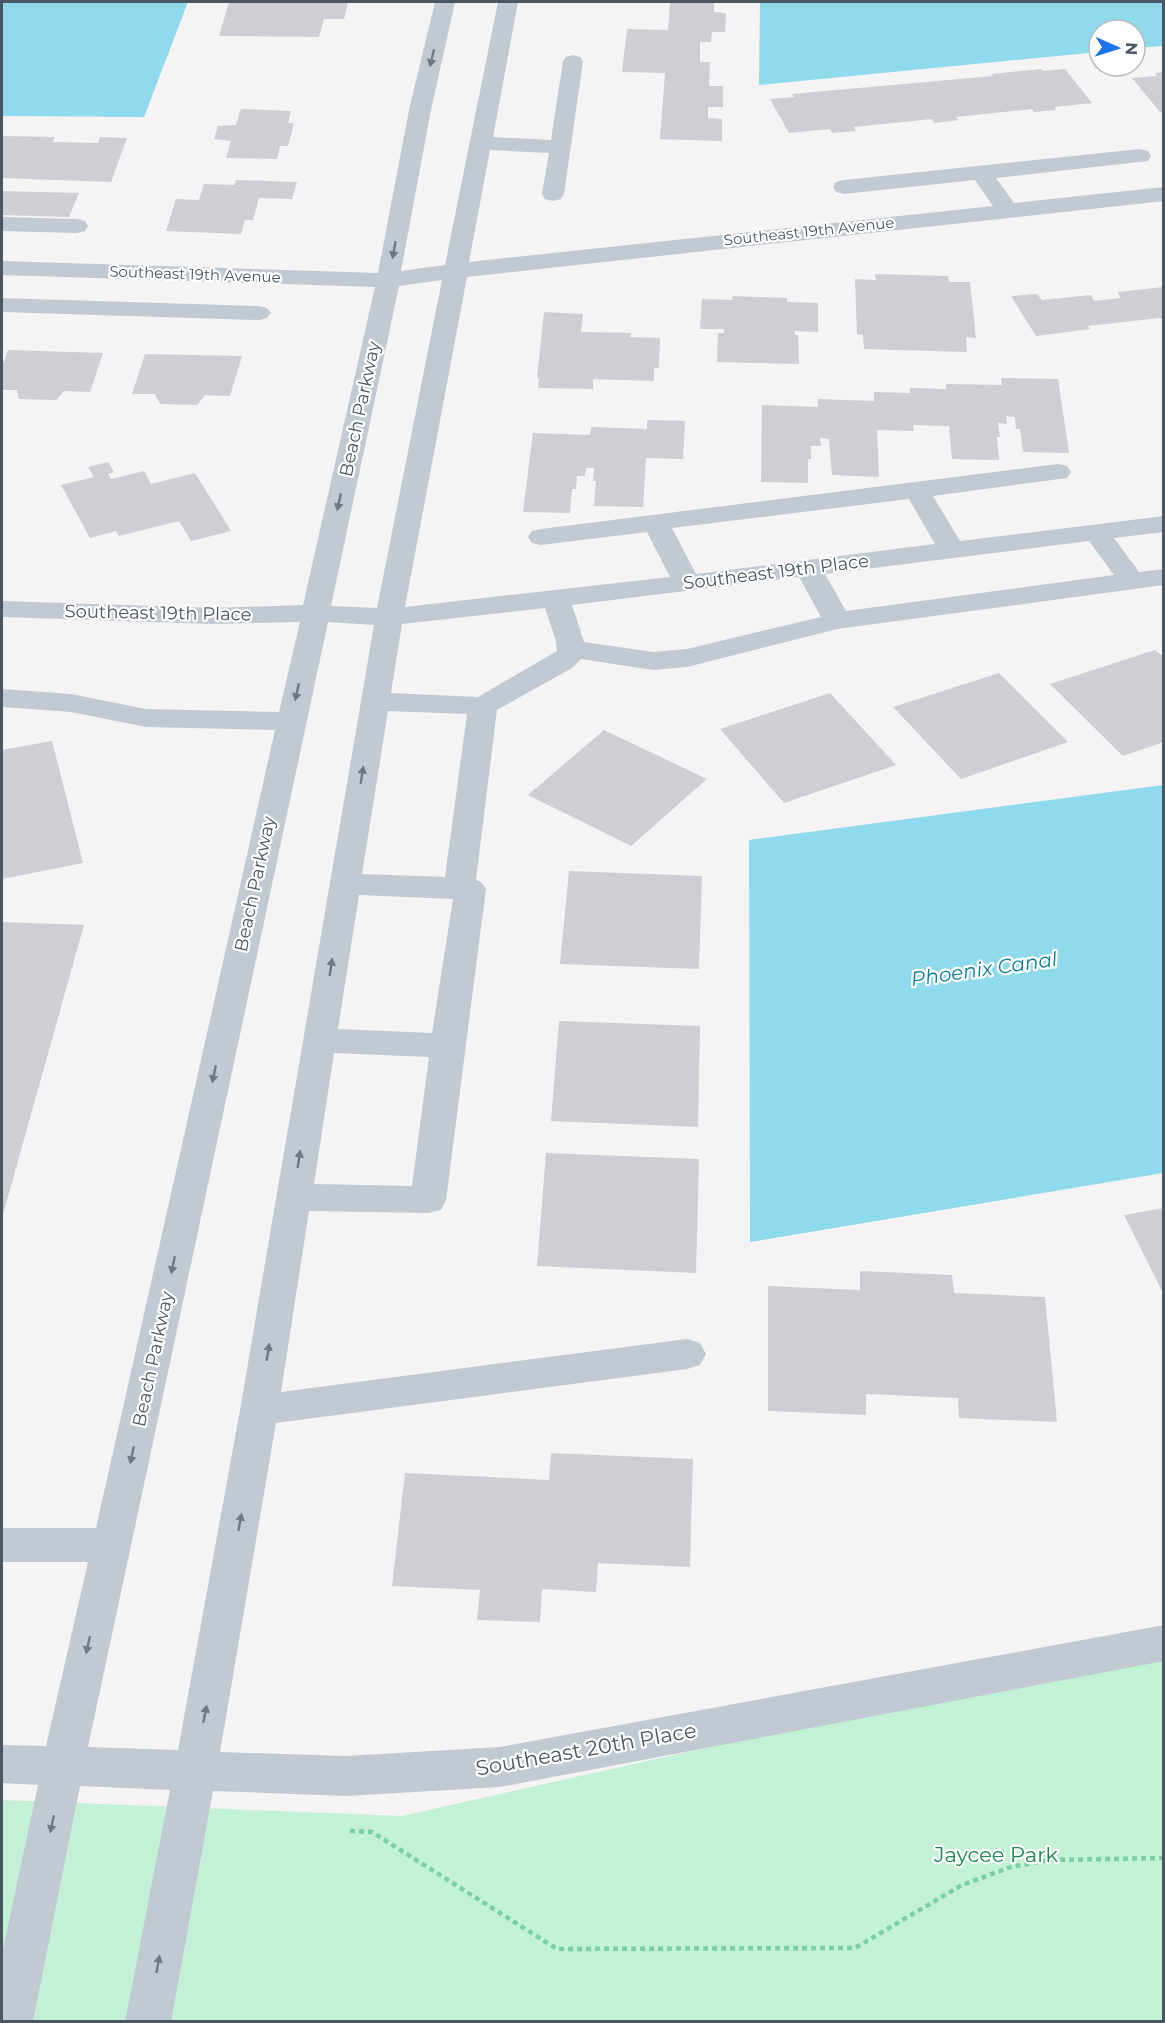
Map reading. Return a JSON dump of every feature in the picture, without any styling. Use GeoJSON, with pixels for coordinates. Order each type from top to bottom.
{"type":"FeatureCollection","features":[{"type":"Feature","properties":{"kind":"street","name":"Beach Parkway"},"geometry":{"type":"LineString","coordinates":[[10,2022],[85,1660],[388,280],[420,110],[445,2]]}},
{"type":"Feature","properties":{"kind":"street"},"geometry":{"type":"LineString","coordinates":[[148,2022],[259,1410],[374,701],[454,270],[508,2]]}},
{"type":"Feature","properties":{"kind":"street"},"geometry":{"type":"LineString","coordinates":[[553,194],[573,61]]}},
{"type":"Feature","properties":{"kind":"street"},"geometry":{"type":"LineString","coordinates":[[480,143],[561,147]]}},
{"type":"Feature","properties":{"kind":"street"},"geometry":{"type":"LineString","coordinates":[[844,187],[1140,156]]}},
{"type":"Feature","properties":{"kind":"street"},"geometry":{"type":"LineString","coordinates":[[981,173],[1008,211]]}},
{"type":"Feature","properties":{"kind":"street","name":"Southeast 19th Avenue"},"geometry":{"type":"LineString","coordinates":[[2,268],[388,280],[454,270],[1164,194]]}},
{"type":"Feature","properties":{"kind":"street"},"geometry":{"type":"LineString","coordinates":[[2,224],[77,226]]}},
{"type":"Feature","properties":{"kind":"street"},"geometry":{"type":"LineString","coordinates":[[150,310],[160,273]]}},
{"type":"Feature","properties":{"kind":"street"},"geometry":{"type":"LineString","coordinates":[[2,306],[259,313]]}},
{"type":"Feature","properties":{"kind":"street"},"geometry":{"type":"LineString","coordinates":[[541,537],[1058,472]]}},
{"type":"Feature","properties":{"kind":"street"},"geometry":{"type":"LineString","coordinates":[[917,490],[952,550]]}},
{"type":"Feature","properties":{"kind":"street"},"geometry":{"type":"LineString","coordinates":[[656,523],[687,583]]}},
{"type":"Feature","properties":{"kind":"street","name":"Southeast 19th Place"},"geometry":{"type":"LineString","coordinates":[[2,609],[213,616],[315,613],[389,617],[556,599],[1164,524]]}},
{"type":"Feature","properties":{"kind":"street"},"geometry":{"type":"LineString","coordinates":[[1096,532],[1132,581]]}},
{"type":"Feature","properties":{"kind":"street"},"geometry":{"type":"LineString","coordinates":[[808,568],[837,621]]}},
{"type":"Feature","properties":{"kind":"street"},"geometry":{"type":"LineString","coordinates":[[570,649],[653,661],[687,658],[837,621],[1164,578]]}},
{"type":"Feature","properties":{"kind":"street"},"geometry":{"type":"LineString","coordinates":[[374,701],[483,706],[562,662],[571,653],[570,640],[556,599]]}},
{"type":"Feature","properties":{"kind":"street"},"geometry":{"type":"LineString","coordinates":[[2,698],[71,703],[146,718],[291,721]]}},
{"type":"Feature","properties":{"kind":"street"},"geometry":{"type":"LineString","coordinates":[[459,889],[483,706]]}},
{"type":"Feature","properties":{"kind":"street"},"geometry":{"type":"LineString","coordinates":[[293,1197],[428,1200],[470,889],[344,884]]}},
{"type":"Feature","properties":{"kind":"street"},"geometry":{"type":"LineString","coordinates":[[319,1040],[447,1046]]}},
{"type":"Feature","properties":{"kind":"street"},"geometry":{"type":"LineString","coordinates":[[259,1410],[687,1354]]}},
{"type":"Feature","properties":{"kind":"street"},"geometry":{"type":"LineString","coordinates":[[2,1545],[112,1545]]}},
{"type":"Feature","properties":{"kind":"street","name":"Southeast 20th Place"},"geometry":{"type":"LineString","coordinates":[[2,1764],[346,1776],[500,1767],[1164,1643]]}},
{"type":"Feature","properties":{"kind":"path"},"geometry":{"type":"LineString","coordinates":[[338,1830],[372,1832],[557,1949],[855,1948],[962,1885],[1011,1867],[1051,1860],[1164,1858]]}},
{"type":"Feature","properties":{"kind":"green space","name":"Jaycee Park"},"geometry":{"type":"Polygon","coordinates":[[[1163,1645],[1163,2021],[2,2022],[2,1800],[402,1816],[1163,1645]]]}},
{"type":"Feature","properties":{"kind":"water"},"geometry":{"type":"Polygon","coordinates":[[[2,2],[188,2],[144,117],[2,116],[2,2]]]}},
{"type":"Feature","properties":{"kind":"water"},"geometry":{"type":"Polygon","coordinates":[[[760,2],[1163,2],[1163,46],[1147,47],[1147,18],[1087,18],[1087,53],[759,85],[760,2]]]}},
{"type":"Feature","properties":{"kind":"water","name":"Phoenix Canal"},"geometry":{"type":"Polygon","coordinates":[[[1163,785],[1163,1173],[750,1242],[749,840],[1163,785]]]}},
{"type":"Feature","properties":{"kind":"building"},"geometry":{"type":"Polygon","coordinates":[[[229,2],[348,2],[344,19],[324,19],[319,37],[219,36],[229,2]]]}},
{"type":"Feature","properties":{"kind":"building"},"geometry":{"type":"Polygon","coordinates":[[[670,2],[714,2],[714,12],[726,13],[725,32],[712,32],[711,42],[700,42],[700,62],[710,62],[709,86],[723,86],[723,107],[708,107],[708,118],[722,119],[722,141],[660,139],[665,73],[622,72],[627,29],[668,30],[670,2]]]}},
{"type":"Feature","properties":{"kind":"building"},"geometry":{"type":"Polygon","coordinates":[[[1041,69],[1043,71],[1065,69],[1092,103],[1054,107],[1056,110],[1034,112],[1032,109],[956,117],[959,120],[935,123],[932,119],[854,127],[856,131],[832,133],[830,129],[789,133],[770,99],[794,97],[792,94],[993,76],[992,74],[1041,69]]]}},
{"type":"Feature","properties":{"kind":"building"},"geometry":{"type":"Polygon","coordinates":[[[1164,72],[1164,112],[1160,112],[1132,78],[1157,76],[1155,73],[1164,72]]]}},
{"type":"Feature","properties":{"kind":"building"},"geometry":{"type":"Polygon","coordinates":[[[241,109],[291,111],[288,123],[294,123],[288,146],[280,146],[277,159],[226,158],[231,141],[214,139],[218,126],[236,125],[241,109]]]}},
{"type":"Feature","properties":{"kind":"building"},"geometry":{"type":"Polygon","coordinates":[[[3,136],[55,137],[53,142],[98,143],[100,137],[127,138],[111,182],[2,178],[3,136]]]}},
{"type":"Feature","properties":{"kind":"building"},"geometry":{"type":"Polygon","coordinates":[[[236,180],[297,182],[292,199],[259,198],[253,220],[245,220],[241,234],[166,231],[176,199],[199,200],[204,184],[234,185],[236,180]]]}},
{"type":"Feature","properties":{"kind":"building"},"geometry":{"type":"Polygon","coordinates":[[[2,191],[79,193],[69,217],[2,215],[2,191]]]}},
{"type":"Feature","properties":{"kind":"building"},"geometry":{"type":"Polygon","coordinates":[[[875,274],[948,276],[949,282],[970,282],[976,338],[966,337],[967,352],[864,349],[863,335],[857,334],[855,279],[876,280],[875,274]]]}},
{"type":"Feature","properties":{"kind":"building"},"geometry":{"type":"Polygon","coordinates":[[[1164,287],[1164,320],[1159,318],[1088,326],[1090,329],[1036,336],[1011,296],[1037,294],[1042,300],[1091,295],[1094,301],[1121,298],[1117,292],[1164,287]]]}},
{"type":"Feature","properties":{"kind":"building"},"geometry":{"type":"Polygon","coordinates":[[[733,296],[787,298],[787,302],[818,303],[818,332],[795,331],[795,335],[798,335],[799,364],[717,362],[718,333],[724,333],[724,329],[700,329],[702,299],[732,300],[733,296]]]}},
{"type":"Feature","properties":{"kind":"building"},"geometry":{"type":"Polygon","coordinates":[[[544,312],[583,314],[581,332],[631,333],[630,337],[660,338],[659,368],[654,368],[654,381],[593,379],[593,389],[538,388],[544,312]]]}},
{"type":"Feature","properties":{"kind":"building"},"geometry":{"type":"Polygon","coordinates":[[[8,350],[103,353],[90,392],[64,391],[56,400],[19,399],[17,390],[2,390],[2,367],[8,350]]]}},
{"type":"Feature","properties":{"kind":"building"},"geometry":{"type":"Polygon","coordinates":[[[145,354],[242,356],[230,396],[205,395],[197,405],[160,404],[155,394],[132,394],[145,354]]]}},
{"type":"Feature","properties":{"kind":"building"},"geometry":{"type":"Polygon","coordinates":[[[1001,378],[1058,379],[1069,453],[1023,452],[1020,429],[1016,429],[1015,417],[1006,416],[1007,424],[998,423],[999,460],[952,459],[949,426],[913,425],[914,431],[877,430],[879,477],[832,475],[829,439],[820,438],[821,446],[811,446],[811,459],[808,459],[808,483],[761,482],[762,405],[818,407],[818,399],[874,401],[874,392],[910,393],[910,388],[946,389],[946,384],[1002,385],[1001,378]]]}},
{"type":"Feature","properties":{"kind":"building"},"geometry":{"type":"Polygon","coordinates":[[[647,420],[685,421],[683,459],[646,458],[643,507],[594,506],[596,481],[593,481],[594,468],[586,468],[585,476],[577,476],[576,489],[572,489],[570,513],[523,512],[533,433],[590,435],[591,427],[647,429],[647,420]]]}},
{"type":"Feature","properties":{"kind":"building"},"geometry":{"type":"Polygon","coordinates":[[[108,462],[114,472],[108,474],[111,479],[144,471],[151,484],[195,473],[231,531],[191,541],[179,521],[119,536],[116,531],[90,538],[61,485],[94,477],[88,467],[108,462]]]}},
{"type":"Feature","properties":{"kind":"building"},"geometry":{"type":"Polygon","coordinates":[[[1155,650],[1164,657],[1164,742],[1123,756],[1050,684],[1155,650]]]}},
{"type":"Feature","properties":{"kind":"building"},"geometry":{"type":"Polygon","coordinates":[[[999,673],[1068,742],[961,779],[893,707],[999,673]]]}},
{"type":"Feature","properties":{"kind":"building"},"geometry":{"type":"Polygon","coordinates":[[[830,693],[896,765],[784,803],[720,729],[830,693]]]}},
{"type":"Feature","properties":{"kind":"building"},"geometry":{"type":"Polygon","coordinates":[[[604,730],[707,779],[631,846],[528,795],[604,730]]]}},
{"type":"Feature","properties":{"kind":"building"},"geometry":{"type":"Polygon","coordinates":[[[52,741],[83,863],[2,879],[2,750],[52,741]]]}},
{"type":"Feature","properties":{"kind":"building"},"geometry":{"type":"Polygon","coordinates":[[[569,871],[702,876],[699,969],[560,964],[569,871]]]}},
{"type":"Feature","properties":{"kind":"building"},"geometry":{"type":"Polygon","coordinates":[[[2,922],[84,925],[2,1218],[2,922]]]}},
{"type":"Feature","properties":{"kind":"building"},"geometry":{"type":"Polygon","coordinates":[[[559,1021],[700,1026],[698,1127],[551,1121],[559,1021]]]}},
{"type":"Feature","properties":{"kind":"building"},"geometry":{"type":"Polygon","coordinates":[[[546,1153],[699,1159],[696,1273],[537,1266],[546,1153]]]}},
{"type":"Feature","properties":{"kind":"building"},"geometry":{"type":"Polygon","coordinates":[[[1164,1208],[1164,1295],[1124,1215],[1164,1208]]]}},
{"type":"Feature","properties":{"kind":"building"},"geometry":{"type":"Polygon","coordinates":[[[860,1271],[952,1275],[954,1293],[1045,1297],[1057,1422],[959,1418],[958,1398],[866,1394],[866,1415],[768,1411],[768,1286],[860,1290],[860,1271]]]}},
{"type":"Feature","properties":{"kind":"building"},"geometry":{"type":"Polygon","coordinates":[[[551,1453],[693,1459],[690,1567],[598,1563],[596,1592],[542,1589],[540,1622],[477,1620],[480,1590],[392,1586],[405,1473],[549,1480],[551,1453]]]}}]}
